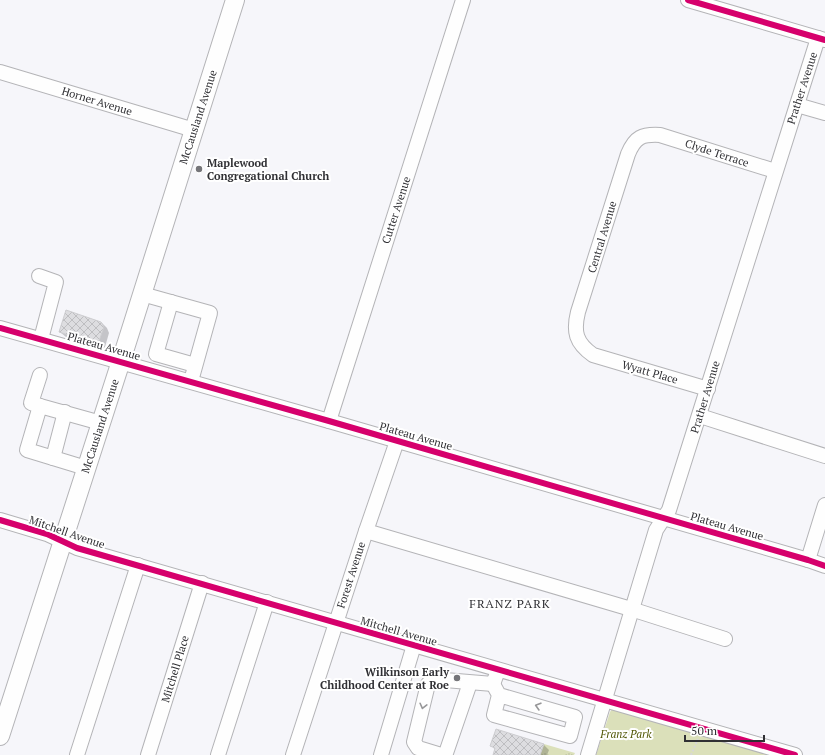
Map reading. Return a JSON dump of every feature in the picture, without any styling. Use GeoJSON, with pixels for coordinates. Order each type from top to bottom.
{"type":"FeatureCollection","features":[{"type":"Feature","properties":{"kind":"main road","name":"McCausland Avenue"},"geometry":{"type":"LineString","coordinates":[[0,736],[5,702],[62,541],[121,362],[235,0]]}},
{"type":"Feature","properties":{"kind":"street","name":"Cutter Avenue"},"geometry":{"type":"LineString","coordinates":[[328,420],[463,0]]}},
{"type":"Feature","properties":{"kind":"street"},"geometry":{"type":"LineString","coordinates":[[688,0],[729,6],[822,39]]}},
{"type":"Feature","properties":{"kind":"street","name":"Prather Avenue"},"geometry":{"type":"LineString","coordinates":[[588,755],[656,530],[669,510],[700,416],[775,171],[797,105],[822,39]]}},
{"type":"Feature","properties":{"kind":"street","name":"Horner Avenue"},"geometry":{"type":"LineString","coordinates":[[0,72],[194,130]]}},
{"type":"Feature","properties":{"kind":"street"},"geometry":{"type":"LineString","coordinates":[[797,105],[825,113]]}},
{"type":"Feature","properties":{"kind":"street","name":"Central Avenue"},"geometry":{"type":"LineString","coordinates":[[593,355],[585,349],[575,331],[578,312],[632,144],[638,138],[648,134],[660,135]]}},
{"type":"Feature","properties":{"kind":"street","name":"Clyde Terrace"},"geometry":{"type":"LineString","coordinates":[[660,135],[775,171]]}},
{"type":"Feature","properties":{"kind":"street"},"geometry":{"type":"LineString","coordinates":[[39,276],[56,282],[41,339]]}},
{"type":"Feature","properties":{"kind":"street"},"geometry":{"type":"LineString","coordinates":[[142,294],[210,313],[191,381]]}},
{"type":"Feature","properties":{"kind":"street"},"geometry":{"type":"LineString","coordinates":[[171,302],[156,354],[195,365]]}},
{"type":"Feature","properties":{"kind":"street","name":"Plateau Avenue"},"geometry":{"type":"LineString","coordinates":[[0,328],[328,420],[825,566]]}},
{"type":"Feature","properties":{"kind":"street","name":"Wyatt Place"},"geometry":{"type":"LineString","coordinates":[[593,355],[708,389]]}},
{"type":"Feature","properties":{"kind":"street"},"geometry":{"type":"LineString","coordinates":[[40,375],[31,403],[101,423]]}},
{"type":"Feature","properties":{"kind":"street"},"geometry":{"type":"LineString","coordinates":[[40,406],[27,450],[86,468]]}},
{"type":"Feature","properties":{"kind":"street"},"geometry":{"type":"LineString","coordinates":[[53,458],[65,412]]}},
{"type":"Feature","properties":{"kind":"street"},"geometry":{"type":"LineString","coordinates":[[700,416],[825,456]]}},
{"type":"Feature","properties":{"kind":"street","name":"Forest Avenue"},"geometry":{"type":"LineString","coordinates":[[293,755],[335,623],[397,441]]}},
{"type":"Feature","properties":{"kind":"street"},"geometry":{"type":"LineString","coordinates":[[808,560],[825,505]]}},
{"type":"Feature","properties":{"kind":"street","name":"Mitchell Avenue"},"geometry":{"type":"LineString","coordinates":[[0,520],[47,534],[77,548],[795,755]]}},
{"type":"Feature","properties":{"kind":"street"},"geometry":{"type":"LineString","coordinates":[[366,531],[631,609],[725,639]]}},
{"type":"Feature","properties":{"kind":"street"},"geometry":{"type":"LineString","coordinates":[[77,755],[138,565]]}},
{"type":"Feature","properties":{"kind":"street","name":"Mitchell Place"},"geometry":{"type":"LineString","coordinates":[[148,755],[202,583]]}},
{"type":"Feature","properties":{"kind":"street"},"geometry":{"type":"LineString","coordinates":[[218,755],[267,602]]}},
{"type":"Feature","properties":{"kind":"street"},"geometry":{"type":"LineString","coordinates":[[381,755],[414,645]]}},
{"type":"Feature","properties":{"kind":"street"},"geometry":{"type":"LineString","coordinates":[[470,683],[446,753],[442,755],[418,748],[414,742],[428,684],[433,679],[470,683],[496,689],[575,717],[570,736],[494,715],[496,689],[498,670]]}},
{"type":"Feature","properties":{"kind":"path"},"geometry":{"type":"LineString","coordinates":[[691,755],[700,736]]}},
{"type":"Feature","properties":{"kind":"green space","name":"Franz Park"},"geometry":{"type":"Polygon","coordinates":[[[612,709],[772,755],[596,755],[612,709]]]}},
{"type":"Feature","properties":{"kind":"green space"},"geometry":{"type":"Polygon","coordinates":[[[544,744],[575,753],[574,755],[540,755],[544,744]]]}},
{"type":"Feature","properties":{"kind":"building"},"geometry":{"type":"Polygon","coordinates":[[[66,310],[101,322],[104,327],[97,344],[59,332],[66,310]]]}},
{"type":"Feature","properties":{"kind":"building"},"geometry":{"type":"Polygon","coordinates":[[[496,729],[544,744],[540,755],[493,755],[495,748],[490,746],[496,729]]]}},
{"type":"Feature","properties":{"kind":"cycle path"},"geometry":{"type":"LineString","coordinates":[[688,0],[825,40]]}},
{"type":"Feature","properties":{"kind":"cycle path"},"geometry":{"type":"LineString","coordinates":[[0,328],[329,421],[825,566]]}},
{"type":"Feature","properties":{"kind":"cycle path"},"geometry":{"type":"LineString","coordinates":[[0,520],[47,534],[77,548],[795,755]]}},
{"type":"Feature","properties":{"kind":"place","name":"Maplewood Congregational Church"},"geometry":{"type":"Point","coordinates":[199,169]}},
{"type":"Feature","properties":{"kind":"place","name":"Wilkinson Early Childhood Center at Roe"},"geometry":{"type":"Point","coordinates":[457,678]}},
{"type":"Feature","properties":{"kind":"district","name":"FRANZ PARK"},"geometry":{"type":"Point","coordinates":[510,604]}}]}
